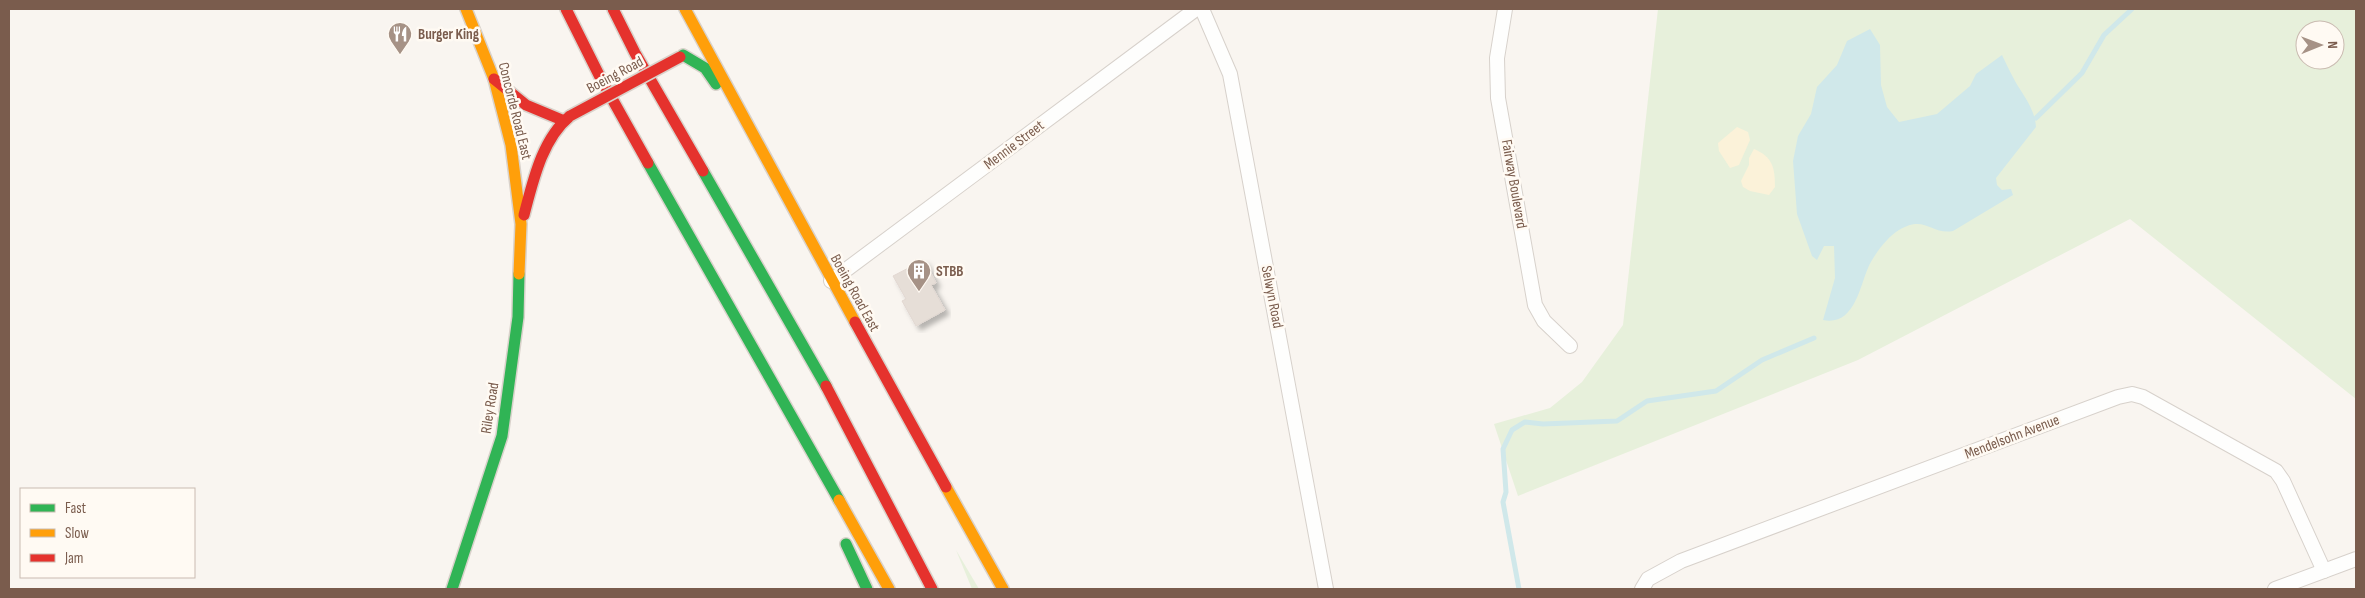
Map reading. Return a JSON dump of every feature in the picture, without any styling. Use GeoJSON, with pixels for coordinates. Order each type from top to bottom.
{"type":"FeatureCollection","features":[{"type":"Feature","properties":{"kind":"main road","name":"Concorde Road East"},"geometry":{"type":"LineString","coordinates":[[466,9],[494,80],[511,144],[521,224]]}},
{"type":"Feature","properties":{"kind":"main road"},"geometry":{"type":"LineString","coordinates":[[566,9],[601,79],[889,589]]}},
{"type":"Feature","properties":{"kind":"main road"},"geometry":{"type":"LineString","coordinates":[[613,9],[635,53],[810,356],[932,589]]}},
{"type":"Feature","properties":{"kind":"main road"},"geometry":{"type":"LineString","coordinates":[[687,14],[686,37],[681,56],[705,68],[760,149]]}},
{"type":"Feature","properties":{"kind":"main road","name":"Boeing Road East"},"geometry":{"type":"LineString","coordinates":[[687,14],[831,281],[1003,589]]}},
{"type":"Feature","properties":{"kind":"main road","name":"Boeing Road"},"geometry":{"type":"LineString","coordinates":[[566,118],[681,56]]}},
{"type":"Feature","properties":{"kind":"main road"},"geometry":{"type":"LineString","coordinates":[[494,80],[526,105],[566,118],[537,169],[521,224]]}},
{"type":"Feature","properties":{"kind":"main road","name":"Riley Road"},"geometry":{"type":"LineString","coordinates":[[452,589],[502,436],[518,317],[521,224]]}},
{"type":"Feature","properties":{"kind":"main road"},"geometry":{"type":"LineString","coordinates":[[770,377],[831,510]]}},
{"type":"Feature","properties":{"kind":"main road"},"geometry":{"type":"LineString","coordinates":[[843,536],[867,589]]}},
{"type":"Feature","properties":{"kind":"street","name":"Mennie Street"},"geometry":{"type":"LineString","coordinates":[[831,281],[1196,9]]}},
{"type":"Feature","properties":{"kind":"street","name":"Selwyn Road"},"geometry":{"type":"LineString","coordinates":[[1202,9],[1230,74],[1326,589]]}},
{"type":"Feature","properties":{"kind":"street","name":"Fairway Boulevard"},"geometry":{"type":"LineString","coordinates":[[1505,9],[1497,58],[1498,98],[1535,305],[1544,321],[1570,346]]}},
{"type":"Feature","properties":{"kind":"street","name":"Mendelsohn Avenue"},"geometry":{"type":"LineString","coordinates":[[1642,589],[1648,579],[1681,561],[2118,397],[2132,394],[2143,397],[2276,471],[2283,481],[2324,571]]}},
{"type":"Feature","properties":{"kind":"street"},"geometry":{"type":"LineString","coordinates":[[2275,589],[2356,559]]}},
{"type":"Feature","properties":{"kind":"green space"},"geometry":{"type":"Polygon","coordinates":[[[1658,9],[2356,9],[2356,399],[2130,219],[1858,360],[1518,496],[1494,424],[1550,408],[1582,382],[1623,325],[1658,9]]]}},
{"type":"Feature","properties":{"kind":"green space"},"geometry":{"type":"Polygon","coordinates":[[[956,550],[979,589],[972,589],[956,550]]]}},
{"type":"Feature","properties":{"kind":"sand"},"geometry":{"type":"Polygon","coordinates":[[[1737,127],[1748,132],[1750,140],[1739,165],[1730,168],[1719,151],[1718,143],[1737,127]]]}},
{"type":"Feature","properties":{"kind":"sand"},"geometry":{"type":"Polygon","coordinates":[[[1754,149],[1765,156],[1772,164],[1775,187],[1769,195],[1750,191],[1743,187],[1741,181],[1754,149]]]}},
{"type":"Feature","properties":{"kind":"water"},"geometry":{"type":"Polygon","coordinates":[[[1870,29],[1880,45],[1881,85],[1887,107],[1899,122],[1937,114],[1970,86],[1976,74],[2002,55],[2031,108],[2036,127],[1996,178],[1997,185],[2002,190],[2011,189],[2013,195],[1953,231],[1939,230],[1922,224],[1915,224],[1899,230],[1886,241],[1873,258],[1854,304],[1848,312],[1842,317],[1833,320],[1823,320],[1835,278],[1834,246],[1824,246],[1817,260],[1812,256],[1797,214],[1793,161],[1798,136],[1811,114],[1817,87],[1837,65],[1847,41],[1870,29]]]}},
{"type":"Feature","properties":{"kind":"building","name":"STBB"},"geometry":{"type":"Polygon","coordinates":[[[924,260],[936,283],[931,285],[945,310],[916,326],[902,301],[906,299],[893,276],[924,260]]]}},
{"type":"Feature","properties":{"kind":"waterway"},"geometry":{"type":"LineString","coordinates":[[2036,118],[2082,73],[2104,35],[2132,9]]}},
{"type":"Feature","properties":{"kind":"waterway"},"geometry":{"type":"LineString","coordinates":[[1519,589],[1503,502],[1506,492],[1503,449],[1512,430],[1525,422],[1543,424],[1617,421],[1647,401],[1716,391],[1762,360],[1814,338]]}},
{"type":"Feature","properties":{"kind":"traffic: fast"},"geometry":{"type":"LineString","coordinates":[[683,55],[705,68],[716,84]]}},
{"type":"Feature","properties":{"kind":"traffic: fast"},"geometry":{"type":"LineString","coordinates":[[648,163],[839,500]]}},
{"type":"Feature","properties":{"kind":"traffic: fast"},"geometry":{"type":"LineString","coordinates":[[703,171],[826,386]]}},
{"type":"Feature","properties":{"kind":"traffic: fast"},"geometry":{"type":"LineString","coordinates":[[452,589],[502,436],[518,317],[519,274]]}},
{"type":"Feature","properties":{"kind":"traffic: fast"},"geometry":{"type":"LineString","coordinates":[[846,544],[867,589]]}},
{"type":"Feature","properties":{"kind":"traffic: slow"},"geometry":{"type":"LineString","coordinates":[[466,9],[494,79],[511,145],[521,224],[519,274]]}},
{"type":"Feature","properties":{"kind":"traffic: slow"},"geometry":{"type":"LineString","coordinates":[[685,9],[855,322]]}},
{"type":"Feature","properties":{"kind":"traffic: slow"},"geometry":{"type":"LineString","coordinates":[[946,487],[1003,589]]}},
{"type":"Feature","properties":{"kind":"traffic: slow"},"geometry":{"type":"LineString","coordinates":[[839,500],[889,589]]}},
{"type":"Feature","properties":{"kind":"traffic: jam"},"geometry":{"type":"LineString","coordinates":[[566,9],[601,79],[648,163]]}},
{"type":"Feature","properties":{"kind":"traffic: jam"},"geometry":{"type":"LineString","coordinates":[[613,9],[635,53],[703,171]]}},
{"type":"Feature","properties":{"kind":"traffic: jam"},"geometry":{"type":"LineString","coordinates":[[570,116],[680,57]]}},
{"type":"Feature","properties":{"kind":"traffic: jam"},"geometry":{"type":"LineString","coordinates":[[494,79],[526,105],[562,120]]}},
{"type":"Feature","properties":{"kind":"traffic: jam"},"geometry":{"type":"LineString","coordinates":[[524,215],[535,175],[546,148],[560,125],[570,116]]}},
{"type":"Feature","properties":{"kind":"traffic: jam"},"geometry":{"type":"LineString","coordinates":[[855,322],[946,487]]}},
{"type":"Feature","properties":{"kind":"traffic: jam"},"geometry":{"type":"LineString","coordinates":[[826,386],[932,589]]}},
{"type":"Feature","properties":{"kind":"place","name":"Burger King"},"geometry":{"type":"Point","coordinates":[400,55]}},
{"type":"Feature","properties":{"kind":"place","name":"STBB"},"geometry":{"type":"Point","coordinates":[919,292]}}]}
